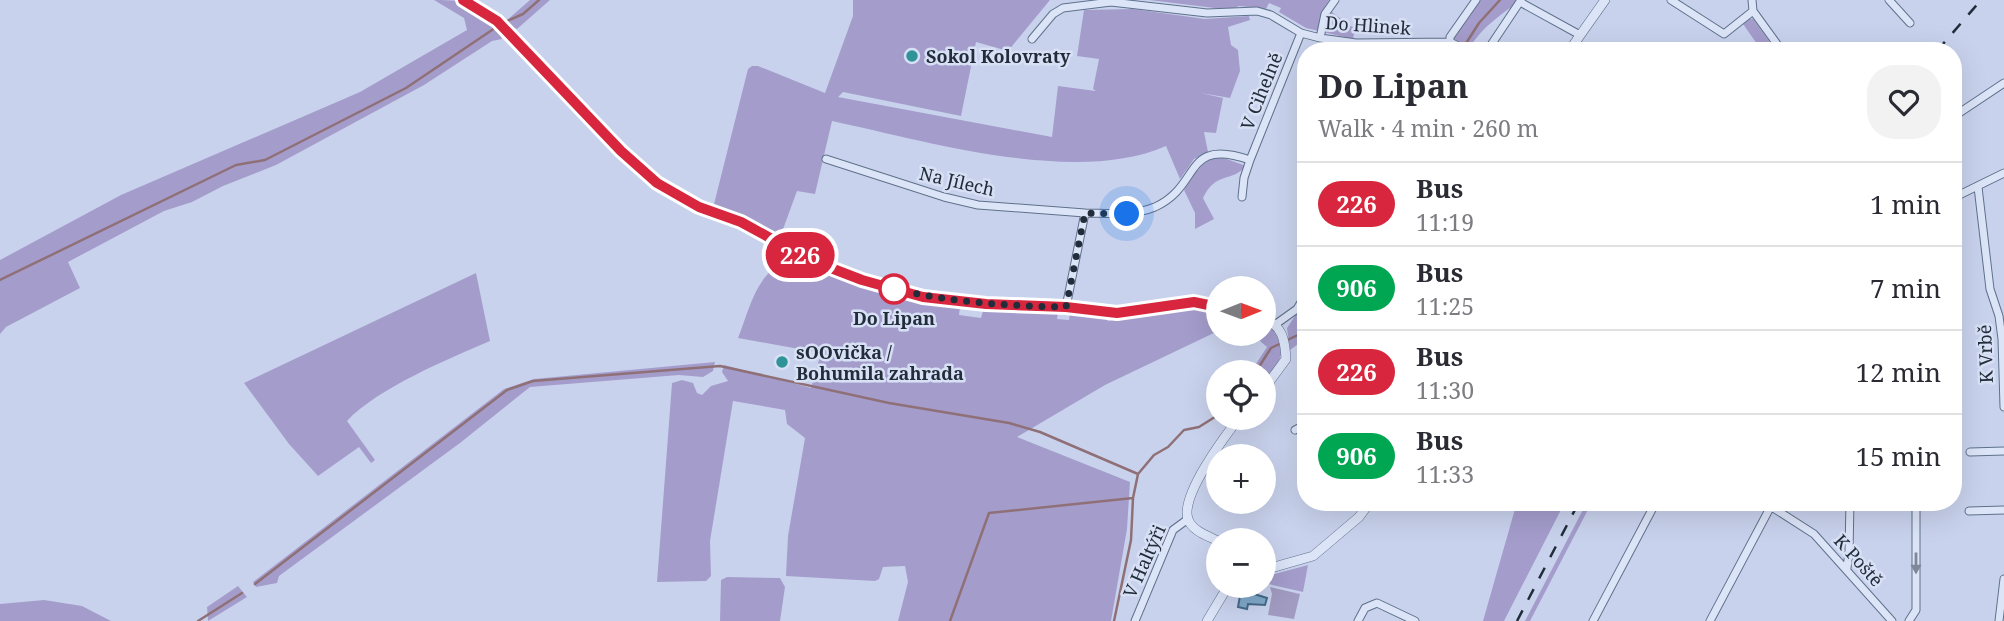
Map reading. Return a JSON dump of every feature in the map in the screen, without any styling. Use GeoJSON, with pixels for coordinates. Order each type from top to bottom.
{"type":"FeatureCollection","features":[{"type":"Feature","properties":{"kind":"street"},"geometry":{"type":"LineString","coordinates":[[463,0],[497,21],[621,151],[657,183],[699,207],[741,222],[810,260],[862,280],[923,297],[1012,307],[1066,307],[1117,313],[1194,302],[1206,304]]}},
{"type":"Feature","properties":{"kind":"street"},"geometry":{"type":"LineString","coordinates":[[1320,38],[1325,14],[1335,0]]}},
{"type":"Feature","properties":{"kind":"street"},"geometry":{"type":"LineString","coordinates":[[1454,42],[1476,0]]}},
{"type":"Feature","properties":{"kind":"street"},"geometry":{"type":"LineString","coordinates":[[1575,42],[1605,0]]}},
{"type":"Feature","properties":{"kind":"street"},"geometry":{"type":"LineString","coordinates":[[1671,0],[1721,33],[1727,32],[1752,11]]}},
{"type":"Feature","properties":{"kind":"street"},"geometry":{"type":"LineString","coordinates":[[1752,0],[1752,11],[1775,42]]}},
{"type":"Feature","properties":{"kind":"street"},"geometry":{"type":"LineString","coordinates":[[1889,0],[1910,23]]}},
{"type":"Feature","properties":{"kind":"street"},"geometry":{"type":"LineString","coordinates":[[1493,42],[1520,1],[1580,35]]}},
{"type":"Feature","properties":{"kind":"street","name":"Do Hlinek"},"geometry":{"type":"LineString","coordinates":[[1032,39],[1053,14],[1063,8],[1111,2],[1207,13],[1257,11],[1271,15],[1301,33],[1349,42]]}},
{"type":"Feature","properties":{"kind":"street","name":"V Cihelně"},"geometry":{"type":"LineString","coordinates":[[1297,42],[1301,33]]}},
{"type":"Feature","properties":{"kind":"street","name":"V Cihelně"},"geometry":{"type":"LineString","coordinates":[[1242,197],[1250,160],[1297,43]]}},
{"type":"Feature","properties":{"kind":"street"},"geometry":{"type":"LineString","coordinates":[[1962,111],[2004,83]]}},
{"type":"Feature","properties":{"kind":"street"},"geometry":{"type":"LineString","coordinates":[[1066,307],[1085,213],[1127,214],[1156,206],[1183,184],[1197,163],[1212,153],[1229,153],[1250,160]]}},
{"type":"Feature","properties":{"kind":"street","name":"Na Jílech"},"geometry":{"type":"LineString","coordinates":[[826,159],[944,197],[978,205],[1085,213]]}},
{"type":"Feature","properties":{"kind":"street"},"geometry":{"type":"LineString","coordinates":[[1962,194],[2004,173]]}},
{"type":"Feature","properties":{"kind":"street","name":"K Vrbě"},"geometry":{"type":"LineString","coordinates":[[1978,187],[1990,289],[2003,339],[2004,407]]}},
{"type":"Feature","properties":{"kind":"street"},"geometry":{"type":"LineString","coordinates":[[1276,373],[1283,365],[1286,353],[1283,337],[1276,324],[1297,309]]}},
{"type":"Feature","properties":{"kind":"street"},"geometry":{"type":"LineString","coordinates":[[1206,535],[1195,529],[1188,519],[1188,503],[1206,464],[1230,430]]}},
{"type":"Feature","properties":{"kind":"street"},"geometry":{"type":"LineString","coordinates":[[1970,452],[2004,452]]}},
{"type":"Feature","properties":{"kind":"street"},"geometry":{"type":"LineString","coordinates":[[1969,511],[2004,510]]}},
{"type":"Feature","properties":{"kind":"street"},"geometry":{"type":"LineString","coordinates":[[1276,567],[1313,556],[1363,511]]}},
{"type":"Feature","properties":{"kind":"street"},"geometry":{"type":"LineString","coordinates":[[1593,621],[1651,511]]}},
{"type":"Feature","properties":{"kind":"street"},"geometry":{"type":"LineString","coordinates":[[1710,621],[1765,511]]}},
{"type":"Feature","properties":{"kind":"street","name":"K Poště"},"geometry":{"type":"LineString","coordinates":[[1779,511],[1814,534],[1892,621]]}},
{"type":"Feature","properties":{"kind":"street"},"geometry":{"type":"LineString","coordinates":[[1847,568],[1850,511]]}},
{"type":"Feature","properties":{"kind":"street"},"geometry":{"type":"LineString","coordinates":[[1909,621],[1916,610],[1916,511]]}},
{"type":"Feature","properties":{"kind":"street","name":"V Haltýři"},"geometry":{"type":"LineString","coordinates":[[1135,621],[1173,530],[1188,519]]}},
{"type":"Feature","properties":{"kind":"street"},"geometry":{"type":"LineString","coordinates":[[1999,621],[2003,581]]}},
{"type":"Feature","properties":{"kind":"street"},"geometry":{"type":"LineString","coordinates":[[1207,621],[1221,598]]}},
{"type":"Feature","properties":{"kind":"street"},"geometry":{"type":"LineString","coordinates":[[1358,621],[1365,608],[1377,603],[1415,621]]}},
{"type":"Feature","properties":{"kind":"shaded area"},"geometry":{"type":"Polygon","coordinates":[[[434,0],[458,1],[470,7],[496,28],[502,39],[492,41],[424,85],[276,165],[223,186],[192,202],[164,211],[68,262],[80,288],[6,327],[0,334],[0,260],[121,195],[360,92],[467,30],[464,18],[434,0]]]}},
{"type":"Feature","properties":{"kind":"shaded area"},"geometry":{"type":"Polygon","coordinates":[[[530,0],[550,0],[517,29],[509,26],[507,20],[530,0]]]}},
{"type":"Feature","properties":{"kind":"shaded area"},"geometry":{"type":"Polygon","coordinates":[[[853,0],[1050,0],[1008,51],[976,42],[961,116],[843,92],[838,97],[1052,137],[1058,86],[1096,91],[1093,89],[1099,59],[1077,56],[1084,10],[1133,9],[1205,19],[1249,16],[1250,20],[1228,27],[1231,45],[1238,50],[1240,71],[1230,98],[1201,93],[1223,98],[1216,133],[1204,132],[1208,152],[1194,159],[1180,179],[1166,146],[1129,157],[1089,162],[1045,161],[955,148],[832,121],[815,194],[797,191],[778,243],[714,204],[748,69],[758,66],[825,93],[853,16],[853,0]]]}},
{"type":"Feature","properties":{"kind":"shaded area"},"geometry":{"type":"Polygon","coordinates":[[[1149,0],[1329,0],[1325,7],[1355,29],[1353,39],[1306,28],[1279,12],[1281,8],[1269,3],[1266,9],[1239,6],[1231,10],[1149,0]]]}},
{"type":"Feature","properties":{"kind":"shaded area"},"geometry":{"type":"Polygon","coordinates":[[[1476,0],[1521,0],[1500,15],[1474,42],[1460,42],[1450,37],[1476,0]]]}},
{"type":"Feature","properties":{"kind":"shaded area"},"geometry":{"type":"Polygon","coordinates":[[[1753,19],[1770,42],[1756,42],[1743,24],[1753,19]]]}},
{"type":"Feature","properties":{"kind":"shaded area"},"geometry":{"type":"Polygon","coordinates":[[[1221,157],[1246,166],[1235,174],[1218,180],[1208,190],[1203,198],[1214,219],[1195,229],[1195,213],[1184,190],[1204,164],[1221,157]]]}},
{"type":"Feature","properties":{"kind":"shaded area"},"geometry":{"type":"Polygon","coordinates":[[[789,261],[900,297],[960,307],[959,315],[981,318],[983,311],[1058,313],[1057,319],[1069,320],[1070,312],[1103,315],[1108,321],[1176,308],[1206,309],[1206,337],[1105,385],[1017,437],[1130,482],[1127,529],[1111,621],[898,621],[908,582],[905,566],[883,567],[879,579],[875,581],[786,576],[788,536],[805,438],[787,424],[785,410],[733,401],[710,541],[711,576],[706,581],[657,582],[672,383],[682,380],[693,383],[697,393],[702,395],[711,386],[728,381],[722,372],[724,365],[811,388],[821,353],[738,338],[756,292],[778,265],[789,261]]]}},
{"type":"Feature","properties":{"kind":"shaded area"},"geometry":{"type":"Polygon","coordinates":[[[476,273],[490,341],[414,375],[360,409],[347,421],[375,460],[371,463],[359,447],[318,476],[289,444],[244,383],[476,273]]]}},
{"type":"Feature","properties":{"kind":"shaded area"},"geometry":{"type":"Polygon","coordinates":[[[1297,313],[1297,345],[1290,350],[1287,328],[1297,313]]]}},
{"type":"Feature","properties":{"kind":"shaded area"},"geometry":{"type":"Polygon","coordinates":[[[1276,333],[1281,351],[1276,365],[1276,360],[1258,360],[1267,347],[1276,346],[1276,333]]]}},
{"type":"Feature","properties":{"kind":"shaded area"},"geometry":{"type":"Polygon","coordinates":[[[715,362],[713,371],[703,377],[679,375],[530,387],[460,443],[279,576],[277,583],[256,587],[253,582],[504,389],[534,379],[715,362]]]}},
{"type":"Feature","properties":{"kind":"shaded area"},"geometry":{"type":"Polygon","coordinates":[[[1514,511],[1560,511],[1504,621],[1483,621],[1514,511]]]}},
{"type":"Feature","properties":{"kind":"shaded area"},"geometry":{"type":"Polygon","coordinates":[[[1582,511],[1587,511],[1530,621],[1525,621],[1582,511]]]}},
{"type":"Feature","properties":{"kind":"shaded area"},"geometry":{"type":"Polygon","coordinates":[[[1308,565],[1303,592],[1276,586],[1276,574],[1308,565]]]}},
{"type":"Feature","properties":{"kind":"shaded area"},"geometry":{"type":"Polygon","coordinates":[[[727,577],[780,578],[785,587],[780,621],[720,621],[721,580],[727,577]]]}},
{"type":"Feature","properties":{"kind":"shaded area"},"geometry":{"type":"Polygon","coordinates":[[[238,586],[247,597],[208,621],[207,607],[238,586]]]}},
{"type":"Feature","properties":{"kind":"shaded area"},"geometry":{"type":"Polygon","coordinates":[[[1276,588],[1300,594],[1294,619],[1268,615],[1271,598],[1276,598],[1276,588]]]}},
{"type":"Feature","properties":{"kind":"shaded area"},"geometry":{"type":"Polygon","coordinates":[[[44,600],[82,606],[111,621],[0,621],[0,604],[44,600]]]}},
{"type":"Feature","properties":{"kind":"building"},"geometry":{"type":"Polygon","coordinates":[[[1240,598],[1267,598],[1265,605],[1248,604],[1247,609],[1238,607],[1240,598]]]}},
{"type":"Feature","properties":{"kind":"waterway"},"geometry":{"type":"LineString","coordinates":[[505,22],[523,14],[539,0]]}},
{"type":"Feature","properties":{"kind":"waterway"},"geometry":{"type":"LineString","coordinates":[[1467,42],[1479,23],[1500,0]]}},
{"type":"Feature","properties":{"kind":"waterway"},"geometry":{"type":"LineString","coordinates":[[0,280],[236,165],[265,160],[406,88],[495,28]]}},
{"type":"Feature","properties":{"kind":"waterway"},"geometry":{"type":"LineString","coordinates":[[1263,360],[1271,348],[1297,335]]}},
{"type":"Feature","properties":{"kind":"waterway"},"geometry":{"type":"LineString","coordinates":[[255,584],[507,390],[533,381],[720,366],[889,403],[1009,423],[1040,432],[1138,474]]}},
{"type":"Feature","properties":{"kind":"waterway"},"geometry":{"type":"LineString","coordinates":[[1114,621],[1131,540],[1133,498],[1138,474],[1154,455],[1168,447],[1184,430],[1206,423]]}},
{"type":"Feature","properties":{"kind":"waterway"},"geometry":{"type":"LineString","coordinates":[[950,621],[989,513],[1133,498]]}},
{"type":"Feature","properties":{"kind":"waterway"},"geometry":{"type":"LineString","coordinates":[[198,621],[242,593]]}},
{"type":"Feature","properties":{"kind":"railway"},"geometry":{"type":"LineString","coordinates":[[1945,42],[1981,0]]}},
{"type":"Feature","properties":{"kind":"railway"},"geometry":{"type":"LineString","coordinates":[[1517,621],[1574,511]]}},
{"type":"Feature","properties":{"kind":"bus line","name":"226"},"geometry":{"type":"LineString","coordinates":[[463,0],[497,21],[621,151],[657,183],[699,207],[741,222],[810,260],[862,280],[923,297],[1012,307],[1066,307],[1117,313],[1194,302],[1206,304]]}},
{"type":"Feature","properties":{"kind":"place","name":"Sokol Kolovraty"},"geometry":{"type":"Point","coordinates":[912,56]}},
{"type":"Feature","properties":{"kind":"place","name":"Do Lipan"},"geometry":{"type":"Point","coordinates":[894,289]}},
{"type":"Feature","properties":{"kind":"place","name":"sOOvička / Bohumila zahrada"},"geometry":{"type":"Point","coordinates":[782,362]}},
{"type":"Feature","properties":{"kind":"route"},"geometry":{"type":"LineString","coordinates":[[894,289],[887,287],[923,297],[1012,307],[1066,307],[1085,213],[1127,214]]}}]}
